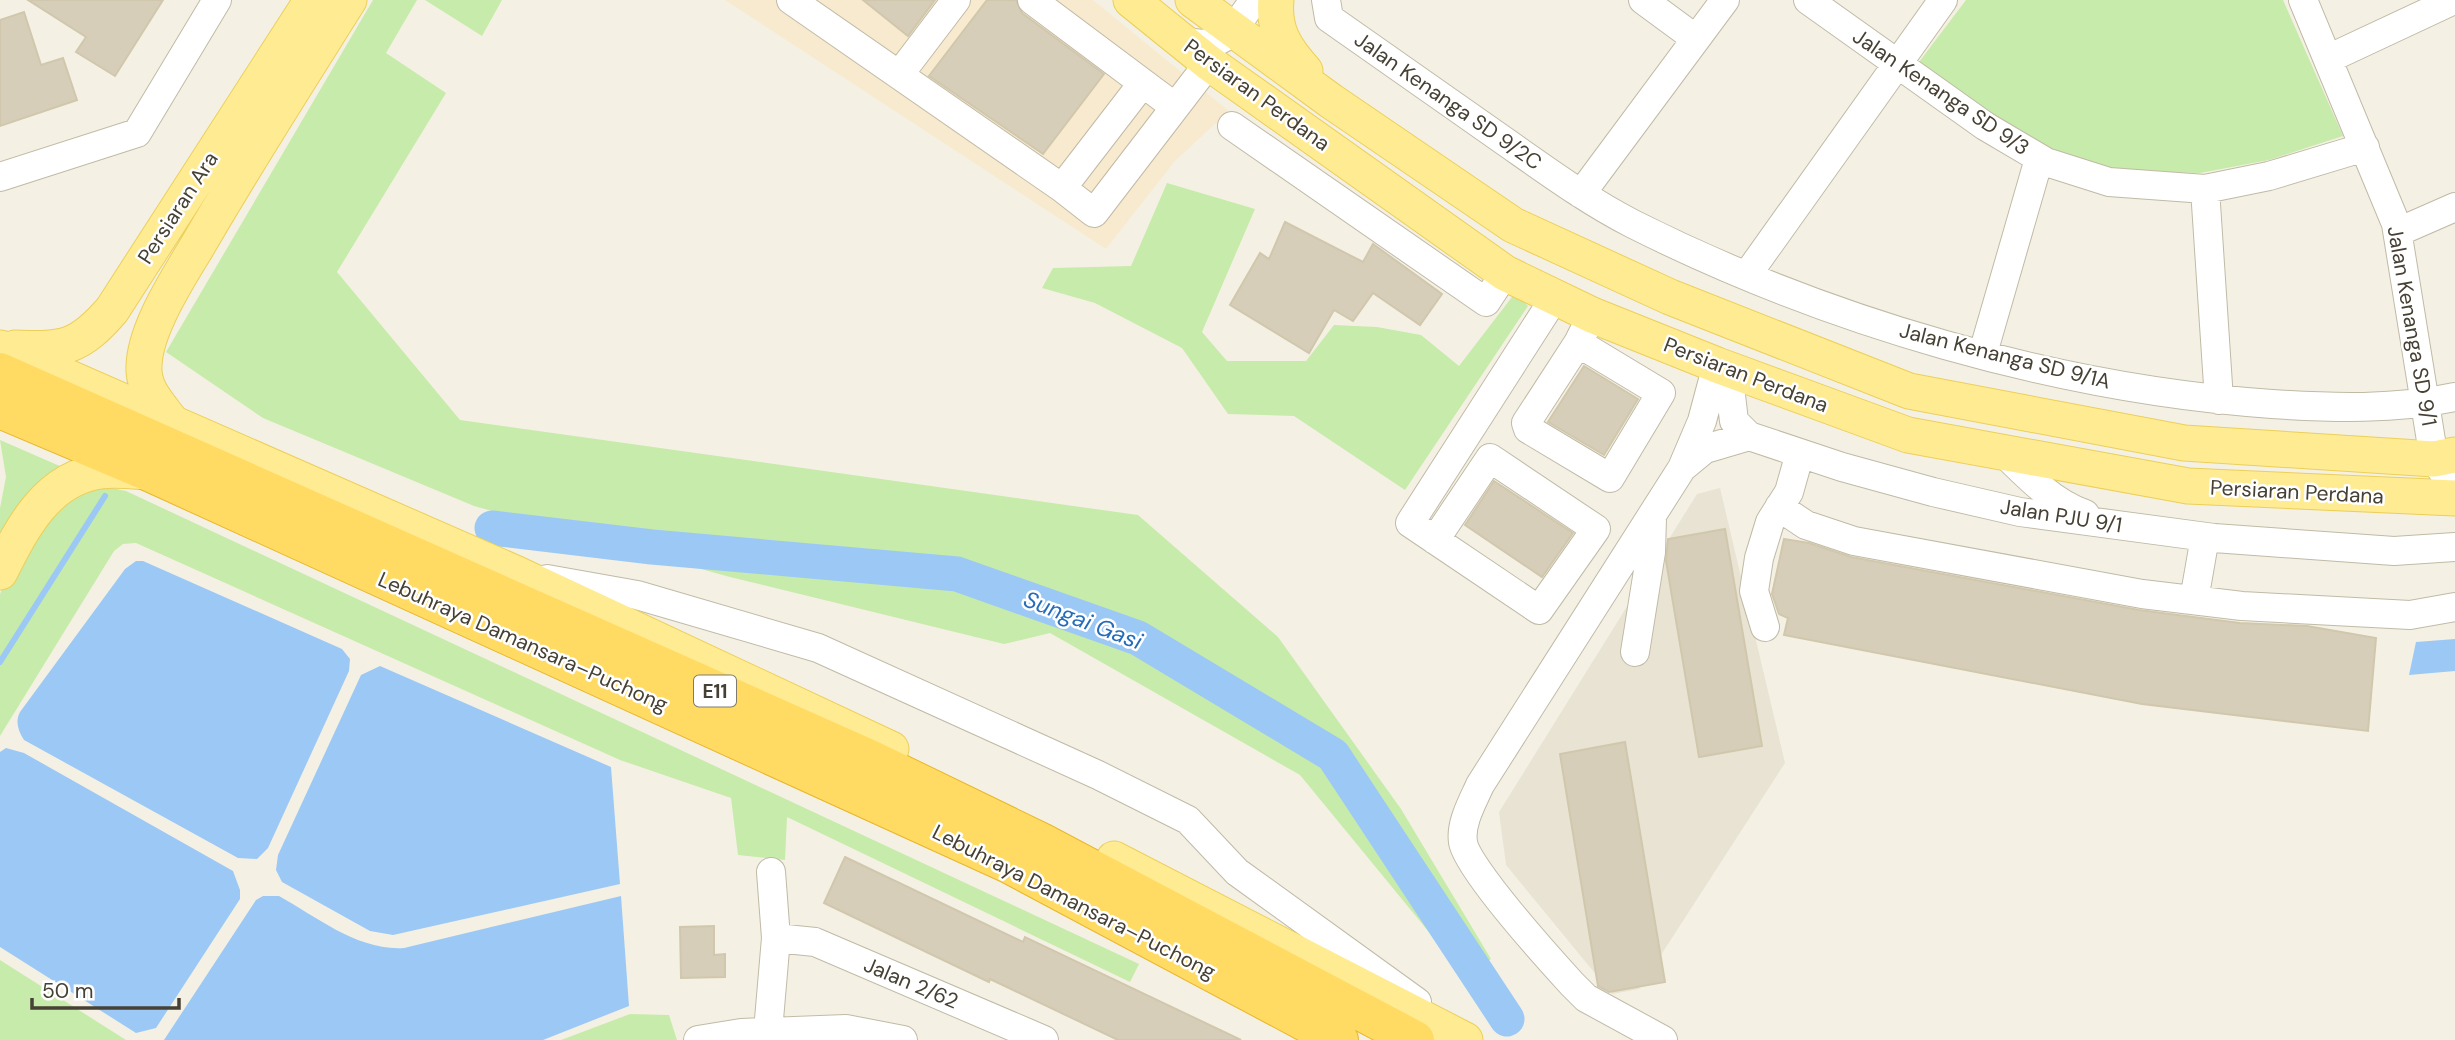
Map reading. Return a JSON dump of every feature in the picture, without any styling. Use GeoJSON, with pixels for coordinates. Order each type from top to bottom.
{"type":"FeatureCollection","features":[{"type":"Feature","properties":{"kind":"highway","name":"E11"},"geometry":{"type":"LineString","coordinates":[[0,356],[870,759],[1041,842],[1415,1040]]}},
{"type":"Feature","properties":{"kind":"highway","name":"Lebuhraya Damansara–Puchong"},"geometry":{"type":"LineString","coordinates":[[0,408],[149,472],[1009,864],[1339,1040]]}},
{"type":"Feature","properties":{"kind":"main road","name":"Persiaran Ara"},"geometry":{"type":"LineString","coordinates":[[170,421],[148,390],[143,369],[149,341],[184,270],[237,178],[295,57],[312,0]]}},
{"type":"Feature","properties":{"kind":"main road","name":"Persiaran Ara"},"geometry":{"type":"LineString","coordinates":[[0,356],[75,344],[91,334],[112,310],[295,57],[349,0]]}},
{"type":"Feature","properties":{"kind":"main road","name":"Persiaran Perdana"},"geometry":{"type":"LineString","coordinates":[[1132,0],[1209,62],[1505,273],[1555,297],[1585,329],[1722,368],[1908,435],[2188,486],[2455,498]]}},
{"type":"Feature","properties":{"kind":"main road","name":"Persiaran Perdana"},"geometry":{"type":"LineString","coordinates":[[1194,0],[1331,101],[1513,225],[1670,297],[1909,391],[2184,443],[2444,457]]}},
{"type":"Feature","properties":{"kind":"main road"},"geometry":{"type":"LineString","coordinates":[[1276,0],[1274,16],[1279,37],[1331,101]]}},
{"type":"Feature","properties":{"kind":"main road"},"geometry":{"type":"LineString","coordinates":[[0,356],[170,421],[517,574],[1012,807],[1467,1040]]}},
{"type":"Feature","properties":{"kind":"main road"},"geometry":{"type":"LineString","coordinates":[[0,572],[30,517],[54,489],[80,476],[102,471],[149,472]]}},
{"type":"Feature","properties":{"kind":"street"},"geometry":{"type":"LineString","coordinates":[[0,177],[137,133],[217,0]]}},
{"type":"Feature","properties":{"kind":"street"},"geometry":{"type":"LineString","coordinates":[[791,0],[1094,213],[1209,62]]}},
{"type":"Feature","properties":{"kind":"street"},"geometry":{"type":"LineString","coordinates":[[899,75],[956,0]]}},
{"type":"Feature","properties":{"kind":"street"},"geometry":{"type":"LineString","coordinates":[[1032,0],[1175,107]]}},
{"type":"Feature","properties":{"kind":"street"},"geometry":{"type":"LineString","coordinates":[[1182,40],[1203,47],[1219,41],[1232,30],[1254,0]]}},
{"type":"Feature","properties":{"kind":"street","name":"Jalan Kenanga SD 9/2C"},"geometry":{"type":"LineString","coordinates":[[1326,0],[1329,18],[1581,194]]}},
{"type":"Feature","properties":{"kind":"street"},"geometry":{"type":"LineString","coordinates":[[1643,0],[1696,39]]}},
{"type":"Feature","properties":{"kind":"street"},"geometry":{"type":"LineString","coordinates":[[1581,194],[1725,0]]}},
{"type":"Feature","properties":{"kind":"street","name":"Jalan Kenanga SD 9/3"},"geometry":{"type":"LineString","coordinates":[[1808,0],[1985,126],[2039,159],[2109,182],[2205,189],[2269,176],[2365,147]]}},
{"type":"Feature","properties":{"kind":"street"},"geometry":{"type":"LineString","coordinates":[[1747,275],[1942,0]]}},
{"type":"Feature","properties":{"kind":"street","name":"Jalan Kenanga SD 9/1"},"geometry":{"type":"LineString","coordinates":[[2303,0],[2330,58],[2398,232],[2426,404],[2455,489]]}},
{"type":"Feature","properties":{"kind":"street"},"geometry":{"type":"LineString","coordinates":[[2330,58],[2454,0]]}},
{"type":"Feature","properties":{"kind":"street"},"geometry":{"type":"LineString","coordinates":[[1232,30],[1229,47],[1232,68],[1252,92]]}},
{"type":"Feature","properties":{"kind":"street"},"geometry":{"type":"LineString","coordinates":[[1062,188],[1142,84]]}},
{"type":"Feature","properties":{"kind":"street"},"geometry":{"type":"LineString","coordinates":[[1232,126],[1486,302],[1505,273]]}},
{"type":"Feature","properties":{"kind":"street"},"geometry":{"type":"LineString","coordinates":[[1983,353],[2039,159]]}},
{"type":"Feature","properties":{"kind":"street"},"geometry":{"type":"LineString","coordinates":[[2205,189],[2219,400]]}},
{"type":"Feature","properties":{"kind":"street","name":"Jalan Kenanga SD 9/1A"},"geometry":{"type":"LineString","coordinates":[[1581,194],[1633,224],[1842,314],[1983,353],[2107,383],[2219,400],[2316,407],[2426,404],[2455,397]]}},
{"type":"Feature","properties":{"kind":"street"},"geometry":{"type":"LineString","coordinates":[[2398,232],[2455,207]]}},
{"type":"Feature","properties":{"kind":"street"},"geometry":{"type":"LineString","coordinates":[[1435,540],[1490,458],[1596,528],[1539,610],[1435,540],[1410,523],[1555,297]]}},
{"type":"Feature","properties":{"kind":"street"},"geometry":{"type":"LineString","coordinates":[[1585,329],[1661,393],[1610,478],[1527,426],[1527,420],[1585,329]]}},
{"type":"Feature","properties":{"kind":"street"},"geometry":{"type":"LineString","coordinates":[[1682,468],[1705,449],[1749,436],[1734,421],[1722,368]]}},
{"type":"Feature","properties":{"kind":"street"},"geometry":{"type":"LineString","coordinates":[[1663,1040],[1586,998],[1482,878],[1462,843],[1467,817],[1480,785],[1682,468],[1722,368]]}},
{"type":"Feature","properties":{"kind":"street","name":"Jalan PJU 9/1"},"geometry":{"type":"LineString","coordinates":[[1749,436],[1933,492],[2020,512],[2205,537],[2394,551],[2455,547]]}},
{"type":"Feature","properties":{"kind":"street"},"geometry":{"type":"LineString","coordinates":[[1765,627],[1754,591],[1762,546],[1770,522],[1789,492],[1800,453]]}},
{"type":"Feature","properties":{"kind":"street"},"geometry":{"type":"LineString","coordinates":[[2004,453],[2024,473],[2072,510],[2107,522]]}},
{"type":"Feature","properties":{"kind":"street"},"geometry":{"type":"LineString","coordinates":[[2403,497],[2417,488],[2444,457]]}},
{"type":"Feature","properties":{"kind":"street"},"geometry":{"type":"LineString","coordinates":[[1779,507],[1806,525],[1854,541],[2142,594],[2242,606],[2410,615],[2455,607]]}},
{"type":"Feature","properties":{"kind":"street"},"geometry":{"type":"LineString","coordinates":[[1631,651],[1645,527]]}},
{"type":"Feature","properties":{"kind":"street"},"geometry":{"type":"LineString","coordinates":[[2194,600],[2205,537]]}},
{"type":"Feature","properties":{"kind":"street"},"geometry":{"type":"LineString","coordinates":[[517,574],[637,596],[818,648],[1098,775],[1188,820],[1237,872],[1467,1040]]}},
{"type":"Feature","properties":{"kind":"street"},"geometry":{"type":"LineString","coordinates":[[768,1031],[776,938],[771,872]]}},
{"type":"Feature","properties":{"kind":"street","name":"Jalan 2/62"},"geometry":{"type":"LineString","coordinates":[[776,938],[816,942],[1044,1040]]}},
{"type":"Feature","properties":{"kind":"street"},"geometry":{"type":"LineString","coordinates":[[698,1040],[768,1031],[846,1029],[903,1040]]}},
{"type":"Feature","properties":{"kind":"shaded area"},"geometry":{"type":"Polygon","coordinates":[[[725,0],[1093,0],[1229,111],[1175,161],[1106,249],[725,0]]]}},
{"type":"Feature","properties":{"kind":"shaded area"},"geometry":{"type":"Polygon","coordinates":[[[1720,488],[1785,763],[1639,989],[1612,994],[1506,865],[1499,812],[1697,494],[1720,488]]]}},
{"type":"Feature","properties":{"kind":"green space"},"geometry":{"type":"Polygon","coordinates":[[[373,0],[417,0],[386,53],[446,93],[337,272],[460,420],[1138,515],[1278,637],[1401,809],[1491,959],[1465,976],[1300,775],[1050,633],[1004,644],[730,577],[474,506],[263,418],[166,352],[373,0]]]}},
{"type":"Feature","properties":{"kind":"green space"},"geometry":{"type":"Polygon","coordinates":[[[425,0],[502,0],[482,36],[425,0]]]}},
{"type":"Feature","properties":{"kind":"green space"},"geometry":{"type":"Polygon","coordinates":[[[1966,0],[2283,0],[2343,136],[2269,160],[2200,173],[2110,171],[2043,149],[1916,66],[1966,0]]]}},
{"type":"Feature","properties":{"kind":"green space"},"geometry":{"type":"Polygon","coordinates":[[[1167,183],[1255,209],[1202,332],[1227,361],[1306,361],[1334,325],[1377,327],[1421,335],[1459,366],[1515,293],[1528,306],[1405,490],[1294,416],[1228,414],[1182,348],[1095,303],[1042,288],[1053,268],[1131,266],[1167,183]]]}},
{"type":"Feature","properties":{"kind":"green space"},"geometry":{"type":"Polygon","coordinates":[[[0,440],[62,467],[0,547],[0,508],[6,477],[0,440]]]}},
{"type":"Feature","properties":{"kind":"green space"},"geometry":{"type":"Polygon","coordinates":[[[98,485],[126,491],[1139,964],[1130,982],[787,817],[785,860],[738,855],[731,798],[620,760],[136,543],[123,544],[114,551],[0,736],[0,594],[10,569],[45,514],[98,485]]]}},
{"type":"Feature","properties":{"kind":"green space"},"geometry":{"type":"Polygon","coordinates":[[[0,960],[126,1040],[0,1040],[0,960]]]}},
{"type":"Feature","properties":{"kind":"green space"},"geometry":{"type":"Polygon","coordinates":[[[630,1014],[669,1015],[677,1040],[561,1040],[630,1014]]]}},
{"type":"Feature","properties":{"kind":"water"},"geometry":{"type":"Polygon","coordinates":[[[136,561],[143,561],[342,649],[350,659],[349,671],[268,848],[257,859],[238,858],[24,740],[20,733],[17,722],[20,712],[125,569],[136,561]]]}},
{"type":"Feature","properties":{"kind":"water"},"geometry":{"type":"Polygon","coordinates":[[[2455,639],[2455,671],[2409,675],[2416,642],[2455,639]]]}},
{"type":"Feature","properties":{"kind":"water"},"geometry":{"type":"Polygon","coordinates":[[[380,666],[611,767],[620,884],[393,935],[370,931],[282,882],[276,870],[278,855],[361,675],[380,666]]]}},
{"type":"Feature","properties":{"kind":"water"},"geometry":{"type":"Polygon","coordinates":[[[6,748],[24,753],[233,871],[240,890],[240,899],[156,1028],[136,1033],[0,947],[0,752],[6,748]]]}},
{"type":"Feature","properties":{"kind":"water"},"geometry":{"type":"Polygon","coordinates":[[[263,896],[279,896],[338,931],[370,944],[404,948],[621,896],[629,1006],[543,1040],[164,1040],[256,900],[263,896]]]}},
{"type":"Feature","properties":{"kind":"building"},"geometry":{"type":"Polygon","coordinates":[[[28,0],[163,0],[115,76],[76,52],[86,37],[28,0]]]}},
{"type":"Feature","properties":{"kind":"building"},"geometry":{"type":"Polygon","coordinates":[[[863,0],[935,0],[908,36],[863,0]]]}},
{"type":"Feature","properties":{"kind":"building"},"geometry":{"type":"Polygon","coordinates":[[[987,0],[1016,0],[1022,13],[1104,74],[1043,154],[929,76],[987,0]]]}},
{"type":"Feature","properties":{"kind":"building"},"geometry":{"type":"Polygon","coordinates":[[[24,12],[41,65],[63,58],[77,100],[0,126],[0,20],[24,12]]]}},
{"type":"Feature","properties":{"kind":"building"},"geometry":{"type":"Polygon","coordinates":[[[1285,222],[1363,262],[1373,244],[1442,294],[1420,325],[1373,293],[1353,321],[1334,310],[1309,353],[1230,305],[1260,253],[1269,259],[1285,222]]]}},
{"type":"Feature","properties":{"kind":"building"},"geometry":{"type":"Polygon","coordinates":[[[1584,366],[1638,399],[1604,455],[1548,422],[1584,366]]]}},
{"type":"Feature","properties":{"kind":"building"},"geometry":{"type":"Polygon","coordinates":[[[1494,481],[1573,533],[1542,577],[1465,525],[1494,481]]]}},
{"type":"Feature","properties":{"kind":"building"},"geometry":{"type":"Polygon","coordinates":[[[1725,529],[1762,746],[1699,757],[1666,561],[1668,539],[1725,529]]]}},
{"type":"Feature","properties":{"kind":"building"},"geometry":{"type":"Polygon","coordinates":[[[1784,539],[1809,543],[1851,557],[2139,610],[2240,623],[2307,626],[2376,638],[2368,731],[2142,704],[1784,635],[1788,618],[1779,614],[1772,594],[1784,539]]]}},
{"type":"Feature","properties":{"kind":"building"},"geometry":{"type":"Polygon","coordinates":[[[1625,742],[1665,982],[1609,992],[1598,986],[1560,754],[1625,742]]]}},
{"type":"Feature","properties":{"kind":"building"},"geometry":{"type":"Polygon","coordinates":[[[845,857],[1023,942],[1025,937],[1241,1040],[1118,1040],[990,979],[989,982],[824,903],[845,857]]]}},
{"type":"Feature","properties":{"kind":"building"},"geometry":{"type":"Polygon","coordinates":[[[714,926],[714,955],[725,954],[725,977],[681,978],[680,927],[714,926]]]}},
{"type":"Feature","properties":{"kind":"waterway"},"geometry":{"type":"LineString","coordinates":[[0,662],[105,496]]}},
{"type":"Feature","properties":{"kind":"waterway","name":"Sungai Gasi"},"geometry":{"type":"LineString","coordinates":[[492,528],[652,547],[957,574],[1138,638],[1333,755],[1507,1019]]}}]}
